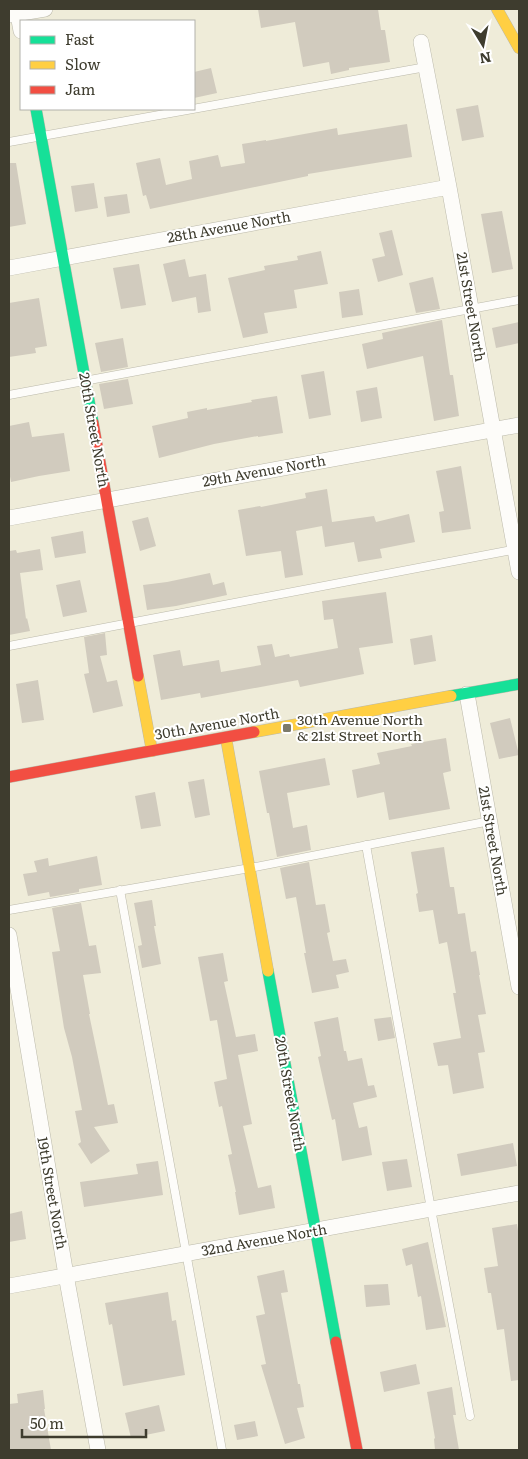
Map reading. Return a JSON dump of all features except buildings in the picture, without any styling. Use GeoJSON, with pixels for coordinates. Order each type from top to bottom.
{"type":"FeatureCollection","features":[{"type":"Feature","properties":{"kind":"main road"},"geometry":{"type":"LineString","coordinates":[[497,9],[519,48]]}},
{"type":"Feature","properties":{"kind":"main road","name":"20th Street North"},"geometry":{"type":"LineString","coordinates":[[36,110],[152,751]]}},
{"type":"Feature","properties":{"kind":"main road","name":"30th Avenue North"},"geometry":{"type":"LineString","coordinates":[[9,777],[519,684]]}},
{"type":"Feature","properties":{"kind":"main road","name":"20th Street North"},"geometry":{"type":"LineString","coordinates":[[226,738],[357,1450]]}},
{"type":"Feature","properties":{"kind":"street"},"geometry":{"type":"LineString","coordinates":[[20,28],[15,13],[45,9]]}},
{"type":"Feature","properties":{"kind":"street","name":"21st Street North"},"geometry":{"type":"LineString","coordinates":[[421,42],[517,549],[519,572]]}},
{"type":"Feature","properties":{"kind":"street","name":"28th Avenue North"},"geometry":{"type":"LineString","coordinates":[[9,268],[449,187]]}},
{"type":"Feature","properties":{"kind":"street","name":"29th Avenue North"},"geometry":{"type":"LineString","coordinates":[[9,518],[519,425]]}},
{"type":"Feature","properties":{"kind":"street","name":"21st Street North"},"geometry":{"type":"LineString","coordinates":[[467,694],[519,987]]}},
{"type":"Feature","properties":{"kind":"street","name":"19th Street North"},"geometry":{"type":"LineString","coordinates":[[9,943],[98,1450]]}},
{"type":"Feature","properties":{"kind":"street","name":"32nd Avenue North"},"geometry":{"type":"LineString","coordinates":[[9,1286],[519,1193]]}},
{"type":"Feature","properties":{"kind":"lane"},"geometry":{"type":"LineString","coordinates":[[195,109],[426,67]]}},
{"type":"Feature","properties":{"kind":"lane"},"geometry":{"type":"LineString","coordinates":[[9,142],[190,110]]}},
{"type":"Feature","properties":{"kind":"lane"},"geometry":{"type":"LineString","coordinates":[[9,395],[519,300]]}},
{"type":"Feature","properties":{"kind":"lane"},"geometry":{"type":"LineString","coordinates":[[9,646],[517,549]]}},
{"type":"Feature","properties":{"kind":"lane"},"geometry":{"type":"LineString","coordinates":[[9,910],[250,868],[490,821]]}},
{"type":"Feature","properties":{"kind":"lane"},"geometry":{"type":"LineString","coordinates":[[366,845],[470,1416]]}},
{"type":"Feature","properties":{"kind":"lane"},"geometry":{"type":"LineString","coordinates":[[120,890],[222,1450]]}},
{"type":"Feature","properties":{"kind":"traffic: fast"},"geometry":{"type":"LineString","coordinates":[[36,110],[93,423]]}},
{"type":"Feature","properties":{"kind":"traffic: fast"},"geometry":{"type":"LineString","coordinates":[[451,696],[519,684]]}},
{"type":"Feature","properties":{"kind":"traffic: fast"},"geometry":{"type":"LineString","coordinates":[[268,971],[336,1342]]}},
{"type":"Feature","properties":{"kind":"traffic: slow"},"geometry":{"type":"LineString","coordinates":[[497,9],[519,48]]}},
{"type":"Feature","properties":{"kind":"traffic: slow"},"geometry":{"type":"LineString","coordinates":[[138,676],[152,751]]}},
{"type":"Feature","properties":{"kind":"traffic: slow"},"geometry":{"type":"LineString","coordinates":[[254,732],[451,696]]}},
{"type":"Feature","properties":{"kind":"traffic: slow"},"geometry":{"type":"LineString","coordinates":[[226,738],[268,971]]}},
{"type":"Feature","properties":{"kind":"traffic: jam"},"geometry":{"type":"LineString","coordinates":[[93,423],[138,676]]}},
{"type":"Feature","properties":{"kind":"traffic: jam"},"geometry":{"type":"LineString","coordinates":[[9,777],[254,732]]}},
{"type":"Feature","properties":{"kind":"traffic: jam"},"geometry":{"type":"LineString","coordinates":[[336,1342],[357,1450]]}},
{"type":"Feature","properties":{"kind":"place","name":"30th Avenue North & 21st Street North"},"geometry":{"type":"Point","coordinates":[287,728]}}]}
